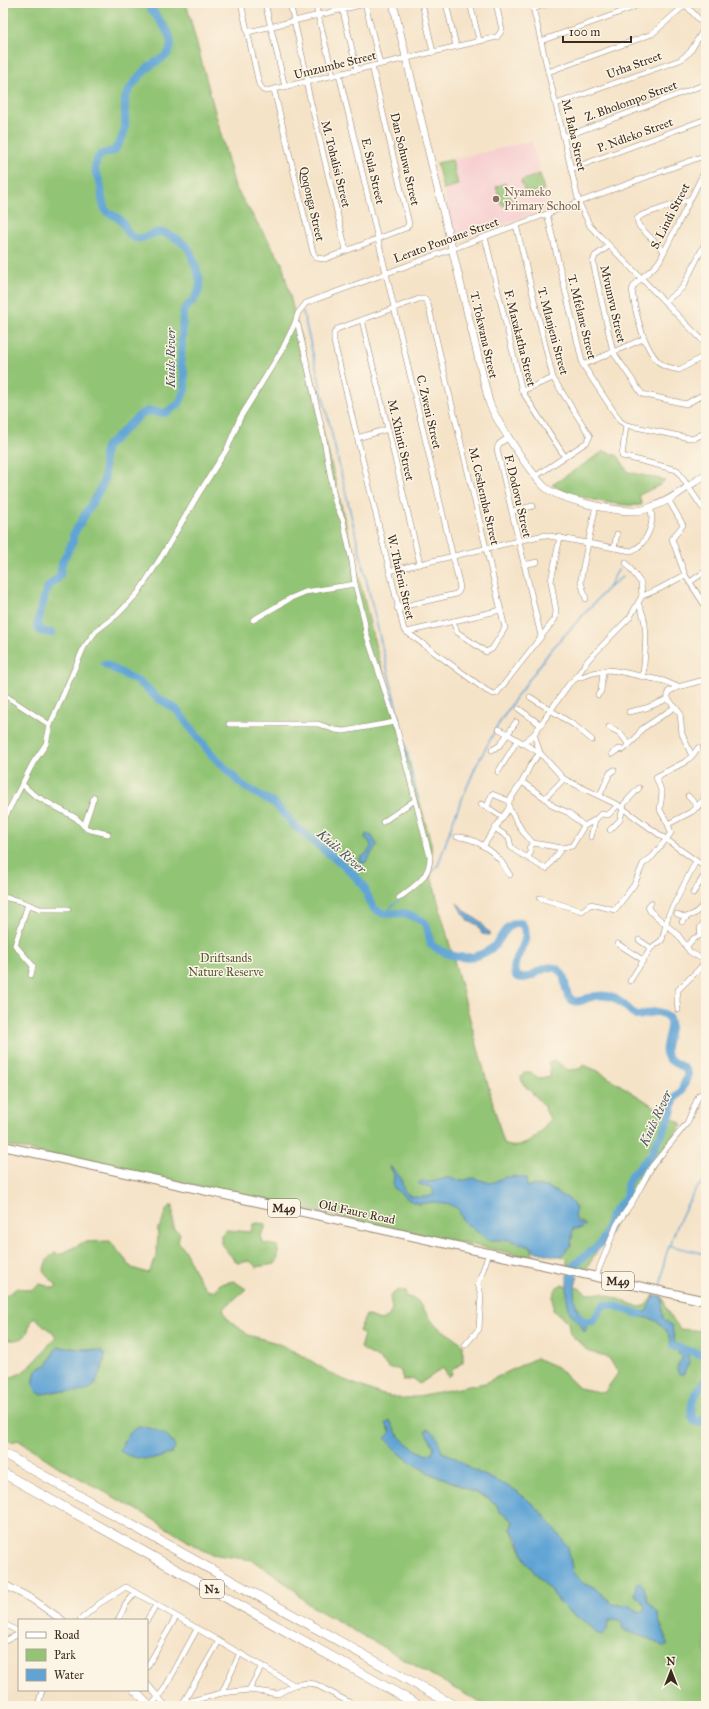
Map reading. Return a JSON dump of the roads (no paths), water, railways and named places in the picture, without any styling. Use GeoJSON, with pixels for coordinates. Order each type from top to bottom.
{"type":"FeatureCollection","features":[{"type":"Feature","properties":{"kind":"highway"},"geometry":{"type":"LineString","coordinates":[[3,1447],[43,1472],[59,1485]]}},
{"type":"Feature","properties":{"kind":"highway","name":"N2"},"geometry":{"type":"LineString","coordinates":[[3,1453],[455,1706]]}},
{"type":"Feature","properties":{"kind":"highway","name":"N2"},"geometry":{"type":"LineString","coordinates":[[3,1473],[420,1706]]}},
{"type":"Feature","properties":{"kind":"highway"},"geometry":{"type":"LineString","coordinates":[[3,1479],[29,1487]]}},
{"type":"Feature","properties":{"kind":"main road","name":"Old Faure Road"},"geometry":{"type":"LineString","coordinates":[[3,1146],[706,1300]]}},
{"type":"Feature","properties":{"kind":"street"},"geometry":{"type":"LineString","coordinates":[[241,3],[260,88],[266,91],[274,90]]}},
{"type":"Feature","properties":{"kind":"street"},"geometry":{"type":"LineString","coordinates":[[266,3],[285,87]]}},
{"type":"Feature","properties":{"kind":"street","name":"M. Tohalisi Street"},"geometry":{"type":"LineString","coordinates":[[290,3],[346,250]]}},
{"type":"Feature","properties":{"kind":"street"},"geometry":{"type":"LineString","coordinates":[[315,3],[333,75]]}},
{"type":"Feature","properties":{"kind":"street"},"geometry":{"type":"LineString","coordinates":[[341,3],[357,70]]}},
{"type":"Feature","properties":{"kind":"street"},"geometry":{"type":"LineString","coordinates":[[248,32],[367,3],[380,64]]}},
{"type":"Feature","properties":{"kind":"street","name":"T. Tokwana Street"},"geometry":{"type":"LineString","coordinates":[[394,3],[489,402],[509,437],[536,476],[547,488],[560,496],[596,505],[628,511],[650,508],[668,499],[706,474]]}},
{"type":"Feature","properties":{"kind":"street"},"geometry":{"type":"LineString","coordinates":[[422,3],[433,52]]}},
{"type":"Feature","properties":{"kind":"street"},"geometry":{"type":"LineString","coordinates":[[446,3],[456,46]]}},
{"type":"Feature","properties":{"kind":"street"},"geometry":{"type":"LineString","coordinates":[[470,3],[479,40]]}},
{"type":"Feature","properties":{"kind":"street","name":"Umzumbe Street"},"geometry":{"type":"LineString","coordinates":[[274,90],[500,35],[501,26],[496,3]]}},
{"type":"Feature","properties":{"kind":"street","name":"M. Baba Street"},"geometry":{"type":"LineString","coordinates":[[532,3],[579,202],[590,226],[706,344]]}},
{"type":"Feature","properties":{"kind":"street"},"geometry":{"type":"LineString","coordinates":[[533,9],[550,3]]}},
{"type":"Feature","properties":{"kind":"street"},"geometry":{"type":"LineString","coordinates":[[541,41],[632,8],[640,3]]}},
{"type":"Feature","properties":{"kind":"street"},"geometry":{"type":"LineString","coordinates":[[548,72],[652,34],[685,4],[706,27]]}},
{"type":"Feature","properties":{"kind":"street","name":"Urha Street"},"geometry":{"type":"LineString","coordinates":[[556,104],[680,60],[690,52],[706,27]]}},
{"type":"Feature","properties":{"kind":"street","name":"Dan Sohuwa Street"},"geometry":{"type":"LineString","coordinates":[[372,66],[409,222],[406,228],[378,239]]}},
{"type":"Feature","properties":{"kind":"street","name":"E. Sula Street"},"geometry":{"type":"LineString","coordinates":[[339,74],[387,273]]}},
{"type":"Feature","properties":{"kind":"street","name":"Z. Bholompo Street"},"geometry":{"type":"LineString","coordinates":[[564,137],[706,84]]}},
{"type":"Feature","properties":{"kind":"street","name":"Qoqonga Street"},"geometry":{"type":"LineString","coordinates":[[274,90],[314,256],[322,259],[378,239]]}},
{"type":"Feature","properties":{"kind":"street","name":"P. Ndleko Street"},"geometry":{"type":"LineString","coordinates":[[571,169],[706,119]]}},
{"type":"Feature","properties":{"kind":"street","name":"Lerato Ponoane Street"},"geometry":{"type":"LineString","coordinates":[[295,323],[298,313],[306,303],[704,156]]}},
{"type":"Feature","properties":{"kind":"street","name":"S. Lindi Street"},"geometry":{"type":"LineString","coordinates":[[641,279],[657,266],[704,172],[704,156]]}},
{"type":"Feature","properties":{"kind":"street"},"geometry":{"type":"LineString","coordinates":[[664,251],[639,226],[638,219],[642,215],[690,199]]}},
{"type":"Feature","properties":{"kind":"street","name":"T. Mfelane Street"},"geometry":{"type":"LineString","coordinates":[[547,214],[583,365],[620,421],[626,425]]}},
{"type":"Feature","properties":{"kind":"street","name":"T. Mlanjeni Street"},"geometry":{"type":"LineString","coordinates":[[516,225],[553,378],[590,436],[587,442],[536,476]]}},
{"type":"Feature","properties":{"kind":"street","name":"F. Maxakatha Street"},"geometry":{"type":"LineString","coordinates":[[485,237],[522,391],[565,457]]}},
{"type":"Feature","properties":{"kind":"street"},"geometry":{"type":"LineString","coordinates":[[665,302],[683,287],[706,241]]}},
{"type":"Feature","properties":{"kind":"street","name":"Mvumvu Street"},"geometry":{"type":"LineString","coordinates":[[609,246],[595,256],[593,262],[613,352],[642,394],[686,404],[706,393]]}},
{"type":"Feature","properties":{"kind":"street","name":"C. Zweni Street"},"geometry":{"type":"LineString","coordinates":[[387,273],[460,587],[458,592],[397,608]]}},
{"type":"Feature","properties":{"kind":"street"},"geometry":{"type":"LineString","coordinates":[[641,279],[634,285],[632,290],[643,339],[660,363],[665,367],[682,369],[706,355]]}},
{"type":"Feature","properties":{"kind":"street","name":"W. Thafeni Street"},"geometry":{"type":"LineString","coordinates":[[419,299],[337,329],[333,336],[403,628],[487,691],[496,694],[556,617],[551,581],[560,537]]}},
{"type":"Feature","properties":{"kind":"street","name":"M. Ceshemba Street"},"geometry":{"type":"LineString","coordinates":[[419,299],[425,299],[428,304],[505,631],[492,649],[488,652],[484,652],[457,632],[453,621]]}},
{"type":"Feature","properties":{"kind":"street","name":"M. Xhinti Street"},"geometry":{"type":"LineString","coordinates":[[362,320],[420,564]]}},
{"type":"Feature","properties":{"kind":"street"},"geometry":{"type":"LineString","coordinates":[[3,821],[33,763],[44,747],[50,725],[88,641],[96,631],[118,614],[138,593],[227,449],[240,418],[282,350],[295,323],[298,325],[310,376],[323,434],[335,502],[343,520],[366,632],[395,722],[430,864],[426,876],[399,898]]}},
{"type":"Feature","properties":{"kind":"street"},"geometry":{"type":"LineString","coordinates":[[583,365],[643,339]]}},
{"type":"Feature","properties":{"kind":"street"},"geometry":{"type":"LineString","coordinates":[[522,391],[553,378]]}},
{"type":"Feature","properties":{"kind":"street"},"geometry":{"type":"LineString","coordinates":[[702,507],[675,469],[622,456],[626,425],[692,438],[706,432]]}},
{"type":"Feature","properties":{"kind":"street"},"geometry":{"type":"LineString","coordinates":[[357,438],[388,429]]}},
{"type":"Feature","properties":{"kind":"street","name":"F. Dodovu Street"},"geometry":{"type":"LineString","coordinates":[[509,437],[500,443],[497,449],[541,636]]}},
{"type":"Feature","properties":{"kind":"street"},"geometry":{"type":"LineString","coordinates":[[668,499],[683,525],[672,539],[685,575],[706,607]]}},
{"type":"Feature","properties":{"kind":"street"},"geometry":{"type":"LineString","coordinates":[[586,599],[581,578],[596,505]]}},
{"type":"Feature","properties":{"kind":"street"},"geometry":{"type":"LineString","coordinates":[[512,512],[533,506]]}},
{"type":"Feature","properties":{"kind":"street"},"geometry":{"type":"LineString","coordinates":[[389,571],[544,535],[631,551],[636,550],[651,528],[652,515],[650,508]]}},
{"type":"Feature","properties":{"kind":"street"},"geometry":{"type":"LineString","coordinates":[[614,548],[617,534]]}},
{"type":"Feature","properties":{"kind":"street"},"geometry":{"type":"LineString","coordinates":[[524,565],[537,562]]}},
{"type":"Feature","properties":{"kind":"street"},"geometry":{"type":"LineString","coordinates":[[522,744],[534,734],[564,690],[575,679],[588,660],[630,617],[638,604],[642,596],[641,583],[626,563]]}},
{"type":"Feature","properties":{"kind":"street"},"geometry":{"type":"LineString","coordinates":[[690,582],[706,571]]}},
{"type":"Feature","properties":{"kind":"street"},"geometry":{"type":"LineString","coordinates":[[642,596],[664,587],[685,575]]}},
{"type":"Feature","properties":{"kind":"street"},"geometry":{"type":"LineString","coordinates":[[253,620],[291,598],[305,592],[355,584]]}},
{"type":"Feature","properties":{"kind":"street"},"geometry":{"type":"LineString","coordinates":[[638,604],[642,609],[645,626],[646,654],[642,677]]}},
{"type":"Feature","properties":{"kind":"street"},"geometry":{"type":"LineString","coordinates":[[407,632],[501,610]]}},
{"type":"Feature","properties":{"kind":"street"},"geometry":{"type":"LineString","coordinates":[[575,679],[603,671],[617,671],[664,681],[678,687]]}},
{"type":"Feature","properties":{"kind":"street"},"geometry":{"type":"LineString","coordinates":[[598,694],[601,691],[603,671]]}},
{"type":"Feature","properties":{"kind":"street"},"geometry":{"type":"LineString","coordinates":[[692,756],[682,734],[681,717],[668,699],[668,692],[678,687],[704,680],[706,682]]}},
{"type":"Feature","properties":{"kind":"street"},"geometry":{"type":"LineString","coordinates":[[3,694],[50,725]]}},
{"type":"Feature","properties":{"kind":"street"},"geometry":{"type":"LineString","coordinates":[[530,696],[592,740]]}},
{"type":"Feature","properties":{"kind":"street"},"geometry":{"type":"LineString","coordinates":[[629,712],[646,708],[668,699]]}},
{"type":"Feature","properties":{"kind":"street"},"geometry":{"type":"LineString","coordinates":[[612,754],[619,749],[623,750],[642,729],[675,707]]}},
{"type":"Feature","properties":{"kind":"street"},"geometry":{"type":"LineString","coordinates":[[519,710],[541,725]]}},
{"type":"Feature","properties":{"kind":"street"},"geometry":{"type":"LineString","coordinates":[[228,724],[318,724],[335,730],[344,731],[395,722]]}},
{"type":"Feature","properties":{"kind":"street"},"geometry":{"type":"LineString","coordinates":[[492,750],[500,745],[516,722]]}},
{"type":"Feature","properties":{"kind":"street"},"geometry":{"type":"LineString","coordinates":[[609,727],[620,733],[629,745]]}},
{"type":"Feature","properties":{"kind":"street"},"geometry":{"type":"LineString","coordinates":[[499,729],[522,744],[540,753],[564,779],[600,795],[620,807],[706,868]]}},
{"type":"Feature","properties":{"kind":"street"},"geometry":{"type":"LineString","coordinates":[[534,734],[540,753]]}},
{"type":"Feature","properties":{"kind":"street"},"geometry":{"type":"LineString","coordinates":[[498,772],[517,741]]}},
{"type":"Feature","properties":{"kind":"street"},"geometry":{"type":"LineString","coordinates":[[540,898],[582,911],[591,904],[615,910],[634,885],[643,864],[653,856],[671,833],[660,810],[662,793],[656,777],[685,762],[698,748]]}},
{"type":"Feature","properties":{"kind":"street"},"geometry":{"type":"LineString","coordinates":[[540,753],[527,770],[522,782],[509,801],[509,808],[523,832],[534,843],[570,848],[574,844],[584,826],[595,820],[601,814],[608,815],[620,807],[639,788]]}},
{"type":"Feature","properties":{"kind":"street"},"geometry":{"type":"LineString","coordinates":[[600,795],[610,773],[614,770]]}},
{"type":"Feature","properties":{"kind":"street"},"geometry":{"type":"LineString","coordinates":[[545,798],[564,779]]}},
{"type":"Feature","properties":{"kind":"street"},"geometry":{"type":"LineString","coordinates":[[522,782],[545,798],[553,806],[569,813],[584,826]]}},
{"type":"Feature","properties":{"kind":"street"},"geometry":{"type":"LineString","coordinates":[[22,784],[34,795],[64,811],[87,829],[108,834]]}},
{"type":"Feature","properties":{"kind":"street"},"geometry":{"type":"LineString","coordinates":[[668,824],[691,813],[698,807],[704,799],[706,788]]}},
{"type":"Feature","properties":{"kind":"street"},"geometry":{"type":"LineString","coordinates":[[487,807],[492,794],[509,801]]}},
{"type":"Feature","properties":{"kind":"street"},"geometry":{"type":"LineString","coordinates":[[84,826],[94,796]]}},
{"type":"Feature","properties":{"kind":"street"},"geometry":{"type":"LineString","coordinates":[[688,796],[698,807]]}},
{"type":"Feature","properties":{"kind":"street"},"geometry":{"type":"LineString","coordinates":[[383,822],[415,800]]}},
{"type":"Feature","properties":{"kind":"street"},"geometry":{"type":"LineString","coordinates":[[480,804],[502,817]]}},
{"type":"Feature","properties":{"kind":"street"},"geometry":{"type":"LineString","coordinates":[[610,830],[620,820],[620,807]]}},
{"type":"Feature","properties":{"kind":"street"},"geometry":{"type":"LineString","coordinates":[[483,846],[509,808]]}},
{"type":"Feature","properties":{"kind":"street"},"geometry":{"type":"LineString","coordinates":[[591,837],[595,820]]}},
{"type":"Feature","properties":{"kind":"street"},"geometry":{"type":"LineString","coordinates":[[495,828],[509,838],[513,848],[546,869],[562,848]]}},
{"type":"Feature","properties":{"kind":"street"},"geometry":{"type":"LineString","coordinates":[[457,837],[465,838],[483,846],[499,859],[510,874]]}},
{"type":"Feature","properties":{"kind":"street"},"geometry":{"type":"LineString","coordinates":[[528,858],[532,852],[529,848],[534,843]]}},
{"type":"Feature","properties":{"kind":"street"},"geometry":{"type":"LineString","coordinates":[[630,981],[651,948],[662,940],[665,925],[674,903],[681,894],[696,861]]}},
{"type":"Feature","properties":{"kind":"street"},"geometry":{"type":"LineString","coordinates":[[693,893],[706,873]]}},
{"type":"Feature","properties":{"kind":"street"},"geometry":{"type":"LineString","coordinates":[[3,898],[45,910],[55,908],[68,909]]}},
{"type":"Feature","properties":{"kind":"street"},"geometry":{"type":"LineString","coordinates":[[651,903],[649,909],[665,925],[678,935],[693,954],[706,962],[678,990],[676,1000],[678,1010]]}},
{"type":"Feature","properties":{"kind":"street"},"geometry":{"type":"LineString","coordinates":[[676,914],[684,920],[694,914],[706,903]]}},
{"type":"Feature","properties":{"kind":"street"},"geometry":{"type":"LineString","coordinates":[[28,904],[15,945],[33,966],[31,975]]}},
{"type":"Feature","properties":{"kind":"street"},"geometry":{"type":"LineString","coordinates":[[686,947],[693,939],[701,935],[700,928],[706,920]]}},
{"type":"Feature","properties":{"kind":"street"},"geometry":{"type":"LineString","coordinates":[[639,940],[651,948]]}},
{"type":"Feature","properties":{"kind":"street"},"geometry":{"type":"LineString","coordinates":[[618,944],[643,960]]}},
{"type":"Feature","properties":{"kind":"street"},"geometry":{"type":"LineString","coordinates":[[596,1276],[617,1224],[637,1195],[652,1166],[687,1123],[699,1095],[706,1093]]}},
{"type":"Feature","properties":{"kind":"street"},"geometry":{"type":"LineString","coordinates":[[465,1345],[479,1329],[481,1295],[478,1284],[489,1253]]}},
{"type":"Feature","properties":{"kind":"street"},"geometry":{"type":"LineString","coordinates":[[3,1584],[32,1599],[60,1618]]}},
{"type":"Feature","properties":{"kind":"street"},"geometry":{"type":"LineString","coordinates":[[81,1619],[100,1603],[124,1587],[294,1685]]}},
{"type":"Feature","properties":{"kind":"street"},"geometry":{"type":"LineString","coordinates":[[118,1619],[126,1604],[135,1593]]}},
{"type":"Feature","properties":{"kind":"street"},"geometry":{"type":"LineString","coordinates":[[147,1619],[156,1605]]}},
{"type":"Feature","properties":{"kind":"street"},"geometry":{"type":"LineString","coordinates":[[148,1665],[176,1617]]}},
{"type":"Feature","properties":{"kind":"street"},"geometry":{"type":"LineString","coordinates":[[3,1623],[18,1632]]}},
{"type":"Feature","properties":{"kind":"street"},"geometry":{"type":"LineString","coordinates":[[135,1691],[150,1706],[166,1686],[197,1629]]}},
{"type":"Feature","properties":{"kind":"street"},"geometry":{"type":"LineString","coordinates":[[3,1642],[18,1634]]}},
{"type":"Feature","properties":{"kind":"street"},"geometry":{"type":"LineString","coordinates":[[181,1704],[219,1641]]}},
{"type":"Feature","properties":{"kind":"street"},"geometry":{"type":"LineString","coordinates":[[222,1693],[240,1654]]}},
{"type":"Feature","properties":{"kind":"street"},"geometry":{"type":"LineString","coordinates":[[249,1690],[262,1666]]}},
{"type":"Feature","properties":{"kind":"street"},"geometry":{"type":"LineString","coordinates":[[181,1704],[222,1693],[249,1690],[278,1694],[294,1685],[308,1683],[315,1684],[356,1706]]}},
{"type":"Feature","properties":{"kind":"street"},"geometry":{"type":"LineString","coordinates":[[148,1685],[166,1706]]}},
{"type":"Feature","properties":{"kind":"street"},"geometry":{"type":"LineString","coordinates":[[38,1706],[42,1691]]}},
{"type":"Feature","properties":{"kind":"water"},"geometry":{"type":"Polygon","coordinates":[[[366,834],[372,836],[377,845],[366,862],[362,863],[360,862],[360,858],[367,853],[371,847],[369,841],[365,838],[366,834]]]}},
{"type":"Feature","properties":{"kind":"water"},"geometry":{"type":"Polygon","coordinates":[[[457,903],[471,916],[480,921],[485,929],[490,932],[489,935],[482,934],[478,925],[468,921],[457,903]]]}},
{"type":"Feature","properties":{"kind":"water"},"geometry":{"type":"Polygon","coordinates":[[[389,1165],[402,1179],[403,1186],[408,1194],[417,1197],[434,1195],[432,1187],[420,1185],[418,1183],[420,1181],[430,1182],[451,1177],[461,1181],[473,1178],[491,1183],[505,1177],[523,1177],[526,1178],[527,1187],[534,1185],[546,1187],[552,1189],[561,1196],[567,1197],[576,1208],[574,1216],[577,1222],[586,1225],[582,1228],[573,1229],[571,1245],[561,1256],[533,1251],[533,1248],[510,1240],[488,1240],[464,1222],[458,1209],[451,1205],[434,1202],[418,1204],[409,1200],[393,1187],[394,1175],[389,1165]]]}},
{"type":"Feature","properties":{"kind":"water"},"geometry":{"type":"Polygon","coordinates":[[[567,1275],[578,1276],[575,1286],[575,1301],[577,1309],[585,1321],[585,1332],[570,1313],[567,1300],[567,1275]]]}},
{"type":"Feature","properties":{"kind":"water"},"geometry":{"type":"Polygon","coordinates":[[[654,1295],[662,1296],[663,1318],[672,1326],[675,1343],[687,1354],[690,1360],[684,1374],[679,1374],[677,1370],[678,1364],[683,1358],[678,1354],[679,1351],[673,1350],[671,1347],[668,1333],[659,1323],[652,1319],[633,1316],[630,1313],[631,1310],[646,1312],[654,1295]]]}},
{"type":"Feature","properties":{"kind":"water"},"geometry":{"type":"Polygon","coordinates":[[[59,1347],[102,1351],[105,1355],[102,1369],[94,1386],[82,1392],[56,1391],[42,1394],[37,1392],[33,1384],[36,1370],[48,1364],[55,1350],[59,1347]]]}},
{"type":"Feature","properties":{"kind":"water"},"geometry":{"type":"Polygon","coordinates":[[[389,1421],[397,1434],[405,1442],[426,1455],[432,1453],[434,1447],[425,1431],[427,1429],[430,1430],[437,1438],[442,1452],[454,1457],[467,1467],[515,1490],[534,1505],[548,1520],[568,1547],[573,1573],[584,1584],[592,1586],[613,1604],[623,1606],[626,1604],[639,1612],[644,1612],[645,1607],[643,1602],[635,1595],[636,1584],[640,1582],[644,1587],[648,1601],[658,1613],[658,1617],[666,1637],[667,1646],[663,1646],[652,1640],[624,1630],[622,1628],[623,1623],[617,1620],[608,1621],[607,1630],[602,1635],[596,1633],[587,1623],[567,1610],[526,1562],[518,1540],[511,1529],[513,1521],[499,1511],[497,1505],[489,1499],[432,1474],[403,1456],[385,1438],[391,1432],[386,1424],[389,1421]]]}},
{"type":"Feature","properties":{"kind":"water"},"geometry":{"type":"Polygon","coordinates":[[[139,1426],[150,1428],[165,1435],[170,1439],[175,1448],[164,1456],[148,1459],[133,1457],[120,1451],[127,1437],[139,1426]]]}},
{"type":"Feature","properties":{"kind":"waterway","name":"Kuils River"},"geometry":{"type":"LineString","coordinates":[[51,633],[40,631],[37,625],[47,588],[60,576],[62,563],[73,541],[73,535],[102,486],[105,476],[104,454],[106,447],[141,414],[149,411],[165,413],[179,404],[185,389],[184,372],[181,364],[183,313],[198,294],[200,283],[198,273],[189,250],[177,239],[163,233],[152,234],[140,239],[129,234],[122,222],[105,209],[102,202],[100,183],[95,171],[98,157],[114,151],[123,136],[125,129],[125,103],[129,90],[136,80],[151,65],[167,55],[169,52],[171,44],[169,34],[147,3]]}},
{"type":"Feature","properties":{"kind":"waterway"},"geometry":{"type":"LineString","coordinates":[[303,312],[419,803]]}},
{"type":"Feature","properties":{"kind":"waterway"},"geometry":{"type":"LineString","coordinates":[[608,588],[618,570]]}},
{"type":"Feature","properties":{"kind":"waterway"},"geometry":{"type":"LineString","coordinates":[[423,881],[438,866],[454,818],[476,766],[498,725],[517,696],[551,650],[607,589],[622,577]]}},
{"type":"Feature","properties":{"kind":"waterway","name":"Kuils River"},"geometry":{"type":"LineString","coordinates":[[105,664],[142,684],[156,697],[176,709],[211,754],[237,780],[245,787],[274,803],[297,828],[350,871],[363,885],[373,908],[384,914],[405,913],[423,921],[427,926],[431,945],[453,956],[476,956],[495,946],[507,929],[511,926],[521,923],[525,930],[525,937],[524,944],[515,964],[514,971],[517,977],[527,977],[545,968],[555,968],[560,971],[570,998],[576,1002],[596,996],[609,996],[615,998],[636,1016],[657,1012],[665,1015],[669,1019],[670,1031],[666,1045],[667,1056],[669,1059],[684,1068],[688,1074],[681,1092],[674,1099],[671,1113],[652,1154],[631,1176],[627,1185],[626,1198],[611,1215],[605,1236],[600,1244],[575,1264],[571,1279]]}},
{"type":"Feature","properties":{"kind":"waterway"},"geometry":{"type":"LineString","coordinates":[[430,875],[432,861]]}},
{"type":"Feature","properties":{"kind":"waterway"},"geometry":{"type":"LineString","coordinates":[[384,914],[400,899]]}},
{"type":"Feature","properties":{"kind":"waterway"},"geometry":{"type":"LineString","coordinates":[[661,1285],[665,1259],[677,1226],[694,1192],[706,1180]]}},
{"type":"Feature","properties":{"kind":"waterway"},"geometry":{"type":"LineString","coordinates":[[671,1246],[706,1254]]}},
{"type":"Feature","properties":{"kind":"waterway","name":"Kuils River"},"geometry":{"type":"LineString","coordinates":[[578,1316],[584,1322],[593,1321],[603,1305],[613,1305],[640,1314]]}},
{"type":"Feature","properties":{"kind":"waterway","name":"Kuils River"},"geometry":{"type":"LineString","coordinates":[[673,1346],[706,1356]]}},
{"type":"Feature","properties":{"kind":"waterway","name":"Kuils River"},"geometry":{"type":"LineString","coordinates":[[706,1379],[696,1394],[691,1410],[694,1421],[699,1423],[706,1416]]}},
{"type":"Feature","properties":{"kind":"place","name":"Nyameko Primary School"},"geometry":{"type":"Point","coordinates":[496,199]}},
{"type":"Feature","properties":{"kind":"park label","name":"Driftsands Nature Reserve"},"geometry":{"type":"Point","coordinates":[226,965]}}]}
